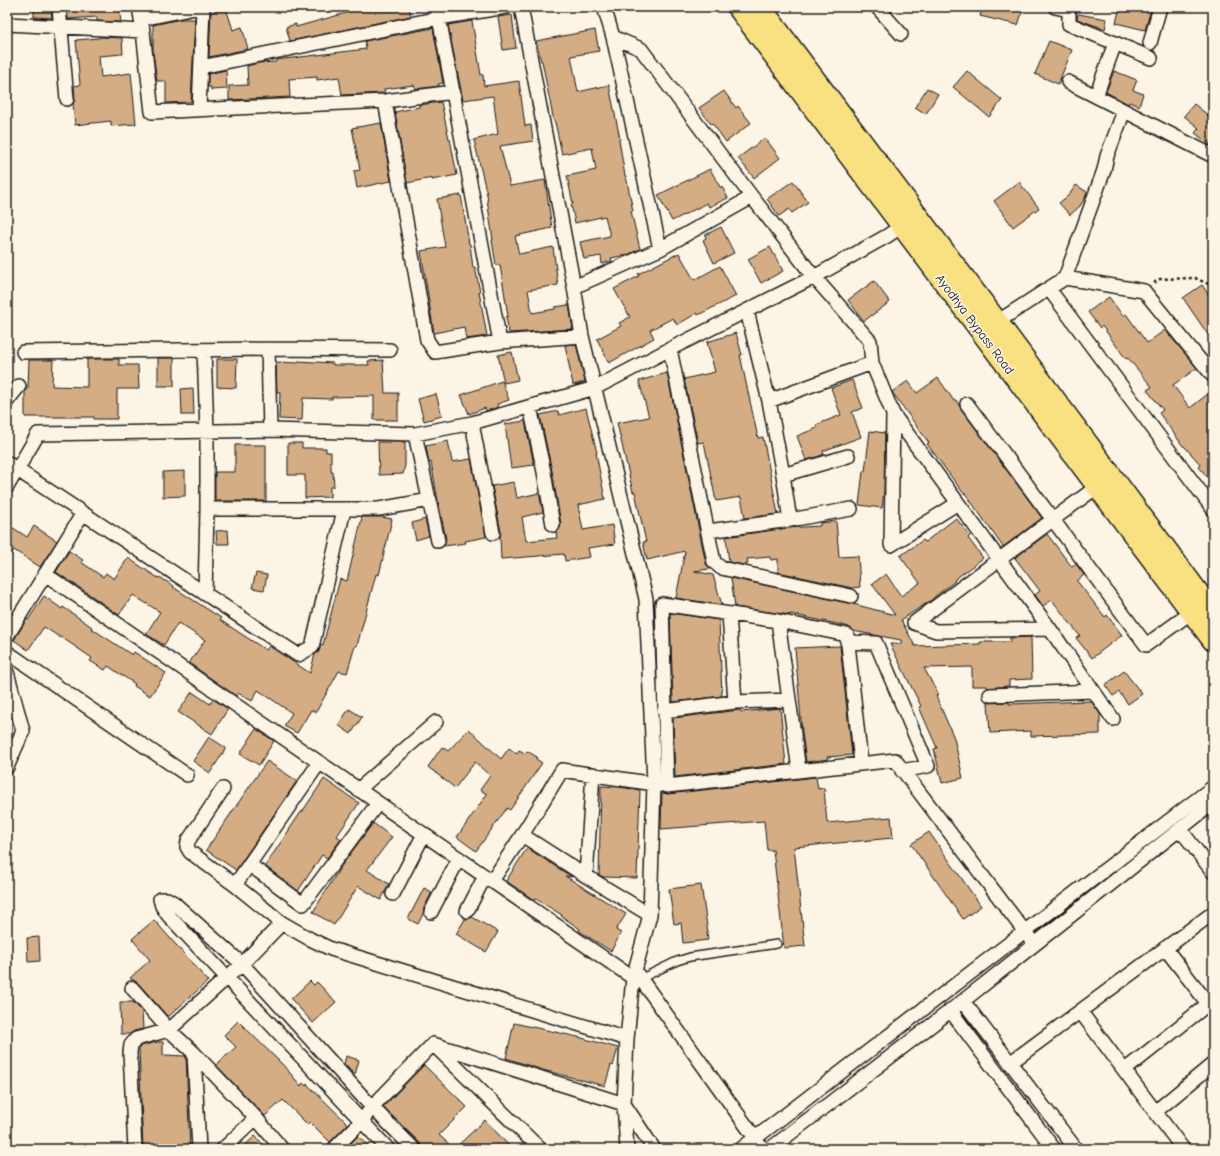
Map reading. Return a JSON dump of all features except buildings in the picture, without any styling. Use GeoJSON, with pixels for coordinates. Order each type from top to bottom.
{"type":"FeatureCollection","features":[{"type":"Feature","properties":{"kind":"main road","name":"Ayodhya Bypass Road"},"geometry":{"type":"LineString","coordinates":[[738,7],[909,221],[997,322],[1213,613]]}},
{"type":"Feature","properties":{"kind":"main road","name":"Ayodhya Bypass Road"},"geometry":{"type":"LineString","coordinates":[[760,7],[909,221],[1098,486],[1213,640]]}},
{"type":"Feature","properties":{"kind":"street"},"geometry":{"type":"LineString","coordinates":[[59,7],[67,99]]}},
{"type":"Feature","properties":{"kind":"street"},"geometry":{"type":"LineString","coordinates":[[7,24],[60,27],[141,19],[201,7],[202,67],[199,110]]}},
{"type":"Feature","properties":{"kind":"street"},"geometry":{"type":"LineString","coordinates":[[202,67],[438,13],[506,7]]}},
{"type":"Feature","properties":{"kind":"street"},"geometry":{"type":"LineString","coordinates":[[521,7],[582,336],[646,599],[654,783],[650,915],[636,976],[627,1039],[624,1104],[627,1149]]}},
{"type":"Feature","properties":{"kind":"street"},"geometry":{"type":"LineString","coordinates":[[604,7],[660,249]]}},
{"type":"Feature","properties":{"kind":"street"},"geometry":{"type":"LineString","coordinates":[[877,7],[901,34]]}},
{"type":"Feature","properties":{"kind":"street"},"geometry":{"type":"LineString","coordinates":[[1055,7],[1069,9],[1069,24],[1151,58]]}},
{"type":"Feature","properties":{"kind":"street"},"geometry":{"type":"LineString","coordinates":[[1150,43],[1160,7]]}},
{"type":"Feature","properties":{"kind":"street"},"geometry":{"type":"LineString","coordinates":[[438,13],[500,342]]}},
{"type":"Feature","properties":{"kind":"street"},"geometry":{"type":"LineString","coordinates":[[141,19],[152,112],[385,101],[453,92]]}},
{"type":"Feature","properties":{"kind":"street"},"geometry":{"type":"LineString","coordinates":[[612,37],[641,49],[814,277],[870,341],[872,362],[893,414],[1050,629],[1113,719]]}},
{"type":"Feature","properties":{"kind":"street"},"geometry":{"type":"LineString","coordinates":[[1096,96],[1116,44]]}},
{"type":"Feature","properties":{"kind":"street"},"geometry":{"type":"LineString","coordinates":[[1068,82],[1213,156]]}},
{"type":"Feature","properties":{"kind":"street"},"geometry":{"type":"LineString","coordinates":[[385,101],[427,340],[435,352],[500,342],[582,336]]}},
{"type":"Feature","properties":{"kind":"street"},"geometry":{"type":"LineString","coordinates":[[997,322],[1065,278],[1124,110]]}},
{"type":"Feature","properties":{"kind":"street"},"geometry":{"type":"LineString","coordinates":[[574,287],[660,249],[752,197]]}},
{"type":"Feature","properties":{"kind":"street"},"geometry":{"type":"LineString","coordinates":[[7,486],[12,466],[38,434],[270,430],[415,434],[472,423],[595,388],[814,277],[887,236],[909,221]]}},
{"type":"Feature","properties":{"kind":"street"},"geometry":{"type":"LineString","coordinates":[[1065,278],[1144,291],[1213,376]]}},
{"type":"Feature","properties":{"kind":"street"},"geometry":{"type":"LineString","coordinates":[[1049,289],[1213,509]]}},
{"type":"Feature","properties":{"kind":"street"},"geometry":{"type":"LineString","coordinates":[[747,311],[769,401],[790,520]]}},
{"type":"Feature","properties":{"kind":"street"},"geometry":{"type":"LineString","coordinates":[[268,349],[270,430]]}},
{"type":"Feature","properties":{"kind":"street"},"geometry":{"type":"LineString","coordinates":[[23,352],[268,349],[390,350]]}},
{"type":"Feature","properties":{"kind":"street"},"geometry":{"type":"LineString","coordinates":[[670,349],[714,562],[721,568],[851,596]]}},
{"type":"Feature","properties":{"kind":"street"},"geometry":{"type":"LineString","coordinates":[[204,350],[207,431],[205,594]]}},
{"type":"Feature","properties":{"kind":"street"},"geometry":{"type":"LineString","coordinates":[[769,401],[872,362]]}},
{"type":"Feature","properties":{"kind":"street"},"geometry":{"type":"LineString","coordinates":[[7,401],[19,386]]}},
{"type":"Feature","properties":{"kind":"street"},"geometry":{"type":"LineString","coordinates":[[967,404],[1146,645],[1192,612]]}},
{"type":"Feature","properties":{"kind":"street"},"geometry":{"type":"LineString","coordinates":[[530,407],[553,524]]}},
{"type":"Feature","properties":{"kind":"street"},"geometry":{"type":"LineString","coordinates":[[893,414],[891,545],[958,503]]}},
{"type":"Feature","properties":{"kind":"street"},"geometry":{"type":"LineString","coordinates":[[472,423],[493,533]]}},
{"type":"Feature","properties":{"kind":"street"},"geometry":{"type":"LineString","coordinates":[[415,434],[438,541]]}},
{"type":"Feature","properties":{"kind":"street"},"geometry":{"type":"LineString","coordinates":[[783,475],[848,456]]}},
{"type":"Feature","properties":{"kind":"street"},"geometry":{"type":"LineString","coordinates":[[12,466],[298,656],[312,647],[344,510]]}},
{"type":"Feature","properties":{"kind":"street"},"geometry":{"type":"LineString","coordinates":[[1050,629],[936,631],[914,623],[1098,486]]}},
{"type":"Feature","properties":{"kind":"street"},"geometry":{"type":"LineString","coordinates":[[207,509],[379,509],[430,500]]}},
{"type":"Feature","properties":{"kind":"street"},"geometry":{"type":"LineString","coordinates":[[708,531],[851,510]]}},
{"type":"Feature","properties":{"kind":"street"},"geometry":{"type":"LineString","coordinates":[[7,636],[83,513]]}},
{"type":"Feature","properties":{"kind":"street"},"geometry":{"type":"LineString","coordinates":[[45,574],[358,790],[636,976],[759,1144]]}},
{"type":"Feature","properties":{"kind":"street"},"geometry":{"type":"LineString","coordinates":[[667,786],[662,604],[778,621],[847,635],[861,764]]}},
{"type":"Feature","properties":{"kind":"street"},"geometry":{"type":"LineString","coordinates":[[729,614],[735,702]]}},
{"type":"Feature","properties":{"kind":"street"},"geometry":{"type":"LineString","coordinates":[[778,621],[799,770]]}},
{"type":"Feature","properties":{"kind":"street"},"geometry":{"type":"LineString","coordinates":[[847,642],[876,643],[928,766],[902,772]]}},
{"type":"Feature","properties":{"kind":"street"},"geometry":{"type":"LineString","coordinates":[[7,652],[187,775]]}},
{"type":"Feature","properties":{"kind":"street"},"geometry":{"type":"LineString","coordinates":[[7,672],[23,731],[7,767]]}},
{"type":"Feature","properties":{"kind":"street"},"geometry":{"type":"LineString","coordinates":[[990,695],[1093,691]]}},
{"type":"Feature","properties":{"kind":"street"},"geometry":{"type":"LineString","coordinates":[[664,711],[735,702],[789,700]]}},
{"type":"Feature","properties":{"kind":"street"},"geometry":{"type":"LineString","coordinates":[[358,790],[436,722]]}},
{"type":"Feature","properties":{"kind":"street"},"geometry":{"type":"LineString","coordinates":[[467,911],[489,878],[522,835],[562,770],[667,786],[895,760],[902,772],[1034,944]]}},
{"type":"Feature","properties":{"kind":"street"},"geometry":{"type":"LineString","coordinates":[[235,885],[319,763]]}},
{"type":"Feature","properties":{"kind":"street"},"geometry":{"type":"LineString","coordinates":[[586,876],[592,774]]}},
{"type":"Feature","properties":{"kind":"street"},"geometry":{"type":"LineString","coordinates":[[741,1149],[759,1144],[1025,932],[1213,788]]}},
{"type":"Feature","properties":{"kind":"street"},"geometry":{"type":"LineString","coordinates":[[223,789],[188,841],[187,847],[190,852],[235,885],[282,923],[310,939],[330,948],[627,1039]]}},
{"type":"Feature","properties":{"kind":"street"},"geometry":{"type":"LineString","coordinates":[[250,865],[303,904],[378,803]]}},
{"type":"Feature","properties":{"kind":"street"},"geometry":{"type":"LineString","coordinates":[[770,1149],[963,1001],[1213,803]]}},
{"type":"Feature","properties":{"kind":"street"},"geometry":{"type":"LineString","coordinates":[[1180,829],[1213,872]]}},
{"type":"Feature","properties":{"kind":"street"},"geometry":{"type":"LineString","coordinates":[[393,894],[424,834]]}},
{"type":"Feature","properties":{"kind":"street"},"geometry":{"type":"LineString","coordinates":[[522,835],[650,915]]}},
{"type":"Feature","properties":{"kind":"street"},"geometry":{"type":"LineString","coordinates":[[431,912],[458,858]]}},
{"type":"Feature","properties":{"kind":"street"},"geometry":{"type":"LineString","coordinates":[[388,1149],[168,915],[162,906],[160,898],[167,899],[174,903],[242,964],[372,1107],[414,1149]]}},
{"type":"Feature","properties":{"kind":"street"},"geometry":{"type":"LineString","coordinates":[[1010,1063],[1213,913]]}},
{"type":"Feature","properties":{"kind":"street"},"geometry":{"type":"LineString","coordinates":[[135,1149],[130,1053],[131,1045],[136,1039],[169,1030],[242,964],[282,923]]}},
{"type":"Feature","properties":{"kind":"street"},"geometry":{"type":"LineString","coordinates":[[1125,1070],[1211,1007],[1165,948]]}},
{"type":"Feature","properties":{"kind":"street"},"geometry":{"type":"LineString","coordinates":[[132,988],[169,1030],[256,1118],[282,1149]]}},
{"type":"Feature","properties":{"kind":"street"},"geometry":{"type":"LineString","coordinates":[[963,1001],[1076,1149]]}},
{"type":"Feature","properties":{"kind":"street"},"geometry":{"type":"LineString","coordinates":[[950,1010],[1054,1149]]}},
{"type":"Feature","properties":{"kind":"street"},"geometry":{"type":"LineString","coordinates":[[1080,1011],[1183,1149]]}},
{"type":"Feature","properties":{"kind":"street"},"geometry":{"type":"LineString","coordinates":[[334,1149],[362,1121],[372,1107],[432,1044]]}},
{"type":"Feature","properties":{"kind":"street"},"geometry":{"type":"LineString","coordinates":[[432,1044],[624,1104],[654,1149]]}},
{"type":"Feature","properties":{"kind":"street"},"geometry":{"type":"LineString","coordinates":[[432,1044],[540,1149]]}},
{"type":"Feature","properties":{"kind":"street"},"geometry":{"type":"LineString","coordinates":[[194,1054],[199,1149]]}},
{"type":"Feature","properties":{"kind":"street"},"geometry":{"type":"LineString","coordinates":[[1155,1112],[1213,1064]]}},
{"type":"Feature","properties":{"kind":"street"},"geometry":{"type":"LineString","coordinates":[[223,1149],[256,1118]]}},
{"type":"Feature","properties":{"kind":"lane"},"geometry":{"type":"LineString","coordinates":[[636,976],[690,957],[777,944]]}},
{"type":"Feature","properties":{"kind":"path"},"geometry":{"type":"LineString","coordinates":[[1144,291],[1160,279],[1195,278],[1213,286]]}}]}
